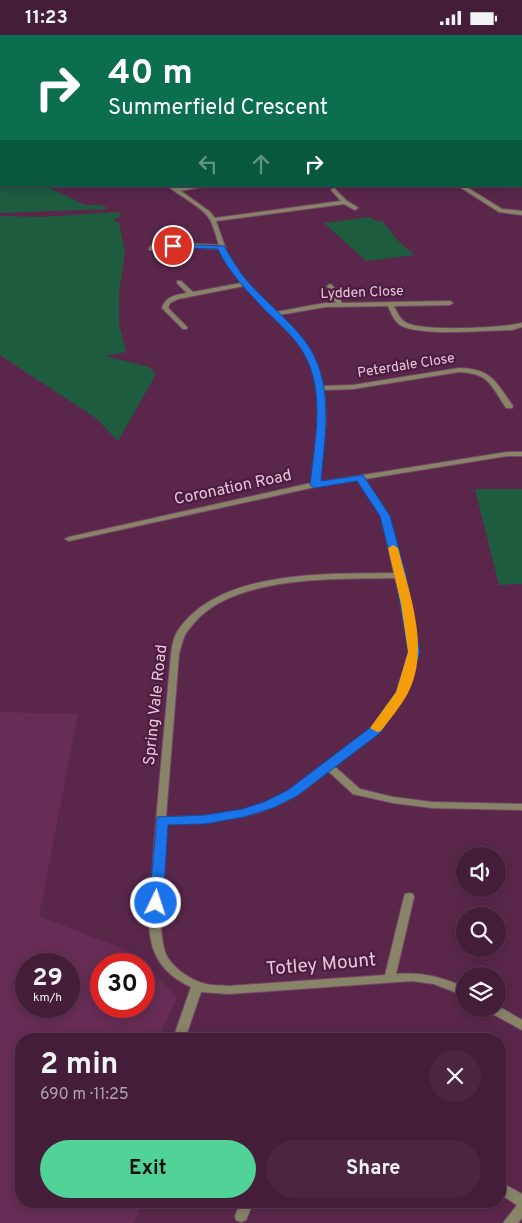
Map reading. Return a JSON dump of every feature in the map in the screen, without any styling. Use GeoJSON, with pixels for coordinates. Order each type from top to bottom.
{"type":"FeatureCollection","features":[{"type":"Feature","properties":{"kind":"street"},"geometry":{"type":"LineString","coordinates":[[173,188],[188,187]]}},
{"type":"Feature","properties":{"kind":"street"},"geometry":{"type":"LineString","coordinates":[[463,187],[500,211],[522,213]]}},
{"type":"Feature","properties":{"kind":"street"},"geometry":{"type":"LineString","coordinates":[[173,188],[207,212],[213,220],[226,259],[245,284],[301,343],[315,367],[320,388],[322,421],[315,485]]}},
{"type":"Feature","properties":{"kind":"street"},"geometry":{"type":"LineString","coordinates":[[334,190],[345,202],[354,208]]}},
{"type":"Feature","properties":{"kind":"street"},"geometry":{"type":"LineString","coordinates":[[213,220],[345,202]]}},
{"type":"Feature","properties":{"kind":"street"},"geometry":{"type":"LineString","coordinates":[[151,249],[155,245],[221,247]]}},
{"type":"Feature","properties":{"kind":"street"},"geometry":{"type":"LineString","coordinates":[[179,282],[192,293]]}},
{"type":"Feature","properties":{"kind":"street"},"geometry":{"type":"LineString","coordinates":[[185,328],[165,308],[166,302],[192,293],[245,284]]}},
{"type":"Feature","properties":{"kind":"street"},"geometry":{"type":"LineString","coordinates":[[330,286],[340,305]]}},
{"type":"Feature","properties":{"kind":"street"},"geometry":{"type":"LineString","coordinates":[[390,303],[395,317],[406,325],[426,328],[512,328],[522,325]]}},
{"type":"Feature","properties":{"kind":"street","name":"Lydden Close"},"geometry":{"type":"LineString","coordinates":[[275,314],[325,305],[450,303]]}},
{"type":"Feature","properties":{"kind":"street","name":"Peterdale Close"},"geometry":{"type":"LineString","coordinates":[[320,388],[353,387],[476,369],[488,375],[509,406]]}},
{"type":"Feature","properties":{"kind":"street","name":"Coronation Road"},"geometry":{"type":"LineString","coordinates":[[69,539],[315,485],[507,454],[522,455]]}},
{"type":"Feature","properties":{"kind":"street"},"geometry":{"type":"LineString","coordinates":[[161,821],[205,819],[252,810],[293,793],[375,730],[402,692],[414,652],[400,575],[385,516],[360,477]]}},
{"type":"Feature","properties":{"kind":"street","name":"Spring Vale Road"},"geometry":{"type":"LineString","coordinates":[[180,977],[163,960],[156,939],[155,918],[175,654],[182,632],[199,612],[221,598],[250,588],[277,582],[312,578],[400,575]]}},
{"type":"Feature","properties":{"kind":"street"},"geometry":{"type":"LineString","coordinates":[[328,766],[357,792],[394,800],[432,805],[522,807]]}},
{"type":"Feature","properties":{"kind":"street"},"geometry":{"type":"LineString","coordinates":[[390,977],[409,897]]}},
{"type":"Feature","properties":{"kind":"street","name":"Totley Mount"},"geometry":{"type":"LineString","coordinates":[[180,977],[197,987],[229,991],[390,977],[435,980],[456,988]]}},
{"type":"Feature","properties":{"kind":"street"},"geometry":{"type":"LineString","coordinates":[[180,1033],[197,987]]}},
{"type":"Feature","properties":{"kind":"street"},"geometry":{"type":"LineString","coordinates":[[506,1016],[522,1025]]}},
{"type":"Feature","properties":{"kind":"street"},"geometry":{"type":"LineString","coordinates":[[506,1191],[522,1201]]}},
{"type":"Feature","properties":{"kind":"street"},"geometry":{"type":"LineString","coordinates":[[241,1216],[245,1208]]}},
{"type":"Feature","properties":{"kind":"street"},"geometry":{"type":"LineString","coordinates":[[510,1223],[522,1208]]}},
{"type":"Feature","properties":{"kind":"shaded area"},"geometry":{"type":"Polygon","coordinates":[[[0,712],[78,714],[39,916],[133,953],[90,953],[90,1018],[155,1018],[155,974],[177,998],[161,1033],[15,1033],[15,1208],[141,1208],[134,1223],[0,1223],[0,712]]]}},
{"type":"Feature","properties":{"kind":"green space"},"geometry":{"type":"Polygon","coordinates":[[[0,187],[46,187],[82,204],[99,205],[108,209],[0,213],[0,187]]]}},
{"type":"Feature","properties":{"kind":"green space"},"geometry":{"type":"Polygon","coordinates":[[[118,212],[121,216],[113,220],[119,223],[125,252],[119,293],[119,324],[126,352],[106,356],[149,367],[156,374],[118,441],[97,419],[0,355],[0,216],[41,217],[118,212]]]}},
{"type":"Feature","properties":{"kind":"green space"},"geometry":{"type":"Polygon","coordinates":[[[370,217],[375,221],[382,221],[400,243],[415,255],[366,261],[324,223],[370,217]]]}},
{"type":"Feature","properties":{"kind":"green space"},"geometry":{"type":"Polygon","coordinates":[[[475,489],[522,489],[522,584],[499,585],[475,489]]]}},
{"type":"Feature","properties":{"kind":"slow traffic"},"geometry":{"type":"LineString","coordinates":[[377,728],[402,692],[414,652],[409,618],[393,548]]}},
{"type":"Feature","properties":{"kind":"route"},"geometry":{"type":"LineString","coordinates":[[156,903],[161,821],[205,819],[244,813],[269,805],[293,793],[345,755],[375,730],[402,692],[414,652],[400,575],[385,516],[360,477],[315,485],[322,421],[320,388],[315,367],[301,343],[257,294],[245,284],[226,259],[221,247],[173,246]]}}]}
